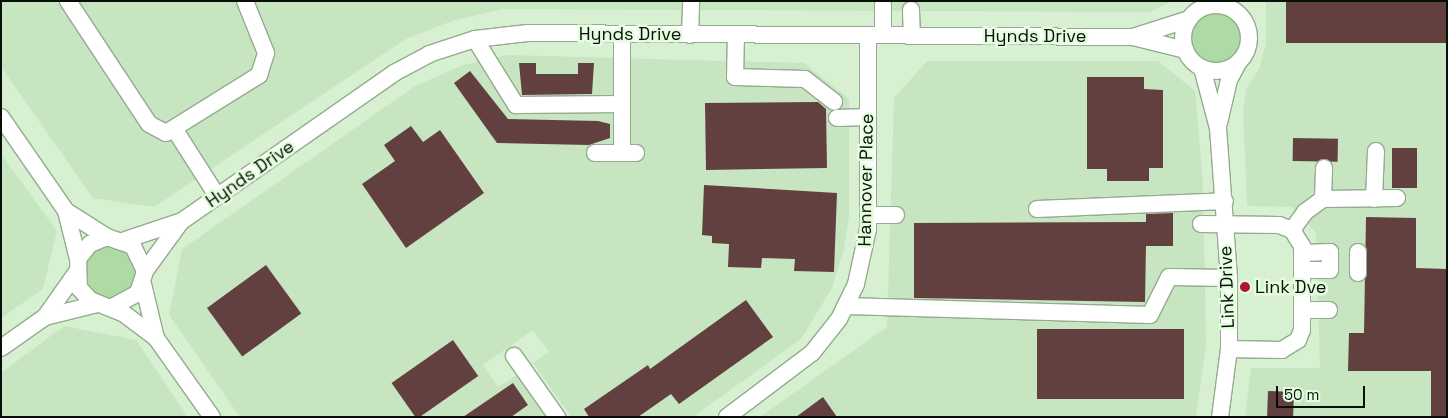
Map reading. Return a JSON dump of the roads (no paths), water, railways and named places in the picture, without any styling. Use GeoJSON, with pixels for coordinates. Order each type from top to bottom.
{"type":"FeatureCollection","features":[{"type":"Feature","properties":{"kind":"street"},"geometry":{"type":"LineString","coordinates":[[68,1],[149,124],[166,133],[175,130],[259,75],[266,53],[245,1]]}},
{"type":"Feature","properties":{"kind":"street"},"geometry":{"type":"LineString","coordinates":[[690,1],[690,34]]}},
{"type":"Feature","properties":{"kind":"street","name":"Hannover Place"},"geometry":{"type":"LineString","coordinates":[[727,417],[804,360],[847,306],[864,259],[869,215],[868,116],[875,35],[882,5]]}},
{"type":"Feature","properties":{"kind":"street"},"geometry":{"type":"LineString","coordinates":[[1218,5],[1232,5],[1248,33],[1240,60],[1220,70],[1202,68],[1185,50],[1183,34],[1196,10],[1218,5]]}},
{"type":"Feature","properties":{"kind":"street"},"geometry":{"type":"LineString","coordinates":[[912,10],[912,36]]}},
{"type":"Feature","properties":{"kind":"street","name":"Hynds Drive"},"geometry":{"type":"LineString","coordinates":[[1133,37],[1196,10]]}},
{"type":"Feature","properties":{"kind":"street","name":"Hynds Drive"},"geometry":{"type":"LineString","coordinates":[[124,240],[182,222],[402,68],[475,39],[528,33],[1133,37],[1185,50]]}},
{"type":"Feature","properties":{"kind":"street"},"geometry":{"type":"LineString","coordinates":[[595,153],[629,153],[622,104],[622,34]]}},
{"type":"Feature","properties":{"kind":"street"},"geometry":{"type":"LineString","coordinates":[[736,34],[735,78],[805,79],[834,102]]}},
{"type":"Feature","properties":{"kind":"street"},"geometry":{"type":"LineString","coordinates":[[475,39],[516,105],[622,104]]}},
{"type":"Feature","properties":{"kind":"street","name":"Link Drive"},"geometry":{"type":"LineString","coordinates":[[1218,128],[1229,80],[1240,60]]}},
{"type":"Feature","properties":{"kind":"street","name":"Link Drive"},"geometry":{"type":"LineString","coordinates":[[1202,68],[1218,128],[1225,201],[1229,278],[1229,348],[1220,417]]}},
{"type":"Feature","properties":{"kind":"street"},"geometry":{"type":"LineString","coordinates":[[837,118],[868,116]]}},
{"type":"Feature","properties":{"kind":"street"},"geometry":{"type":"LineString","coordinates":[[1,117],[66,211],[107,238]]}},
{"type":"Feature","properties":{"kind":"street"},"geometry":{"type":"LineString","coordinates":[[175,130],[218,196]]}},
{"type":"Feature","properties":{"kind":"street"},"geometry":{"type":"LineString","coordinates":[[1374,200],[1376,151]]}},
{"type":"Feature","properties":{"kind":"street"},"geometry":{"type":"LineString","coordinates":[[1323,199],[1324,168]]}},
{"type":"Feature","properties":{"kind":"street"},"geometry":{"type":"LineString","coordinates":[[1292,230],[1306,212],[1323,199],[1374,200],[1397,198]]}},
{"type":"Feature","properties":{"kind":"street"},"geometry":{"type":"LineString","coordinates":[[1037,209],[1225,201]]}},
{"type":"Feature","properties":{"kind":"street"},"geometry":{"type":"LineString","coordinates":[[66,211],[84,295],[156,338],[212,417]]}},
{"type":"Feature","properties":{"kind":"street"},"geometry":{"type":"LineString","coordinates":[[869,215],[896,215]]}},
{"type":"Feature","properties":{"kind":"street","name":"Hynds Drive"},"geometry":{"type":"LineString","coordinates":[[144,278],[182,222]]}},
{"type":"Feature","properties":{"kind":"street"},"geometry":{"type":"LineString","coordinates":[[1200,224],[1258,223],[1292,230]]}},
{"type":"Feature","properties":{"kind":"street"},"geometry":{"type":"LineString","coordinates":[[1229,348],[1289,348],[1302,335],[1303,252],[1292,230]]}},
{"type":"Feature","properties":{"kind":"street"},"geometry":{"type":"LineString","coordinates":[[1,348],[45,317],[90,244],[107,238],[124,240],[139,253],[156,338]]}},
{"type":"Feature","properties":{"kind":"street"},"geometry":{"type":"LineString","coordinates":[[1303,252],[1330,252],[1330,270],[1303,270]]}},
{"type":"Feature","properties":{"kind":"street"},"geometry":{"type":"LineString","coordinates":[[1358,252],[1358,273]]}},
{"type":"Feature","properties":{"kind":"street"},"geometry":{"type":"LineString","coordinates":[[847,306],[1150,315],[1169,277],[1229,278]]}},
{"type":"Feature","properties":{"kind":"street"},"geometry":{"type":"LineString","coordinates":[[45,317],[131,300],[144,278]]}},
{"type":"Feature","properties":{"kind":"street"},"geometry":{"type":"LineString","coordinates":[[1302,310],[1329,310]]}},
{"type":"Feature","properties":{"kind":"street"},"geometry":{"type":"LineString","coordinates":[[514,356],[557,417]]}},
{"type":"Feature","properties":{"kind":"place","name":"Link Dve"},"geometry":{"type":"Point","coordinates":[1245,287]}}]}
